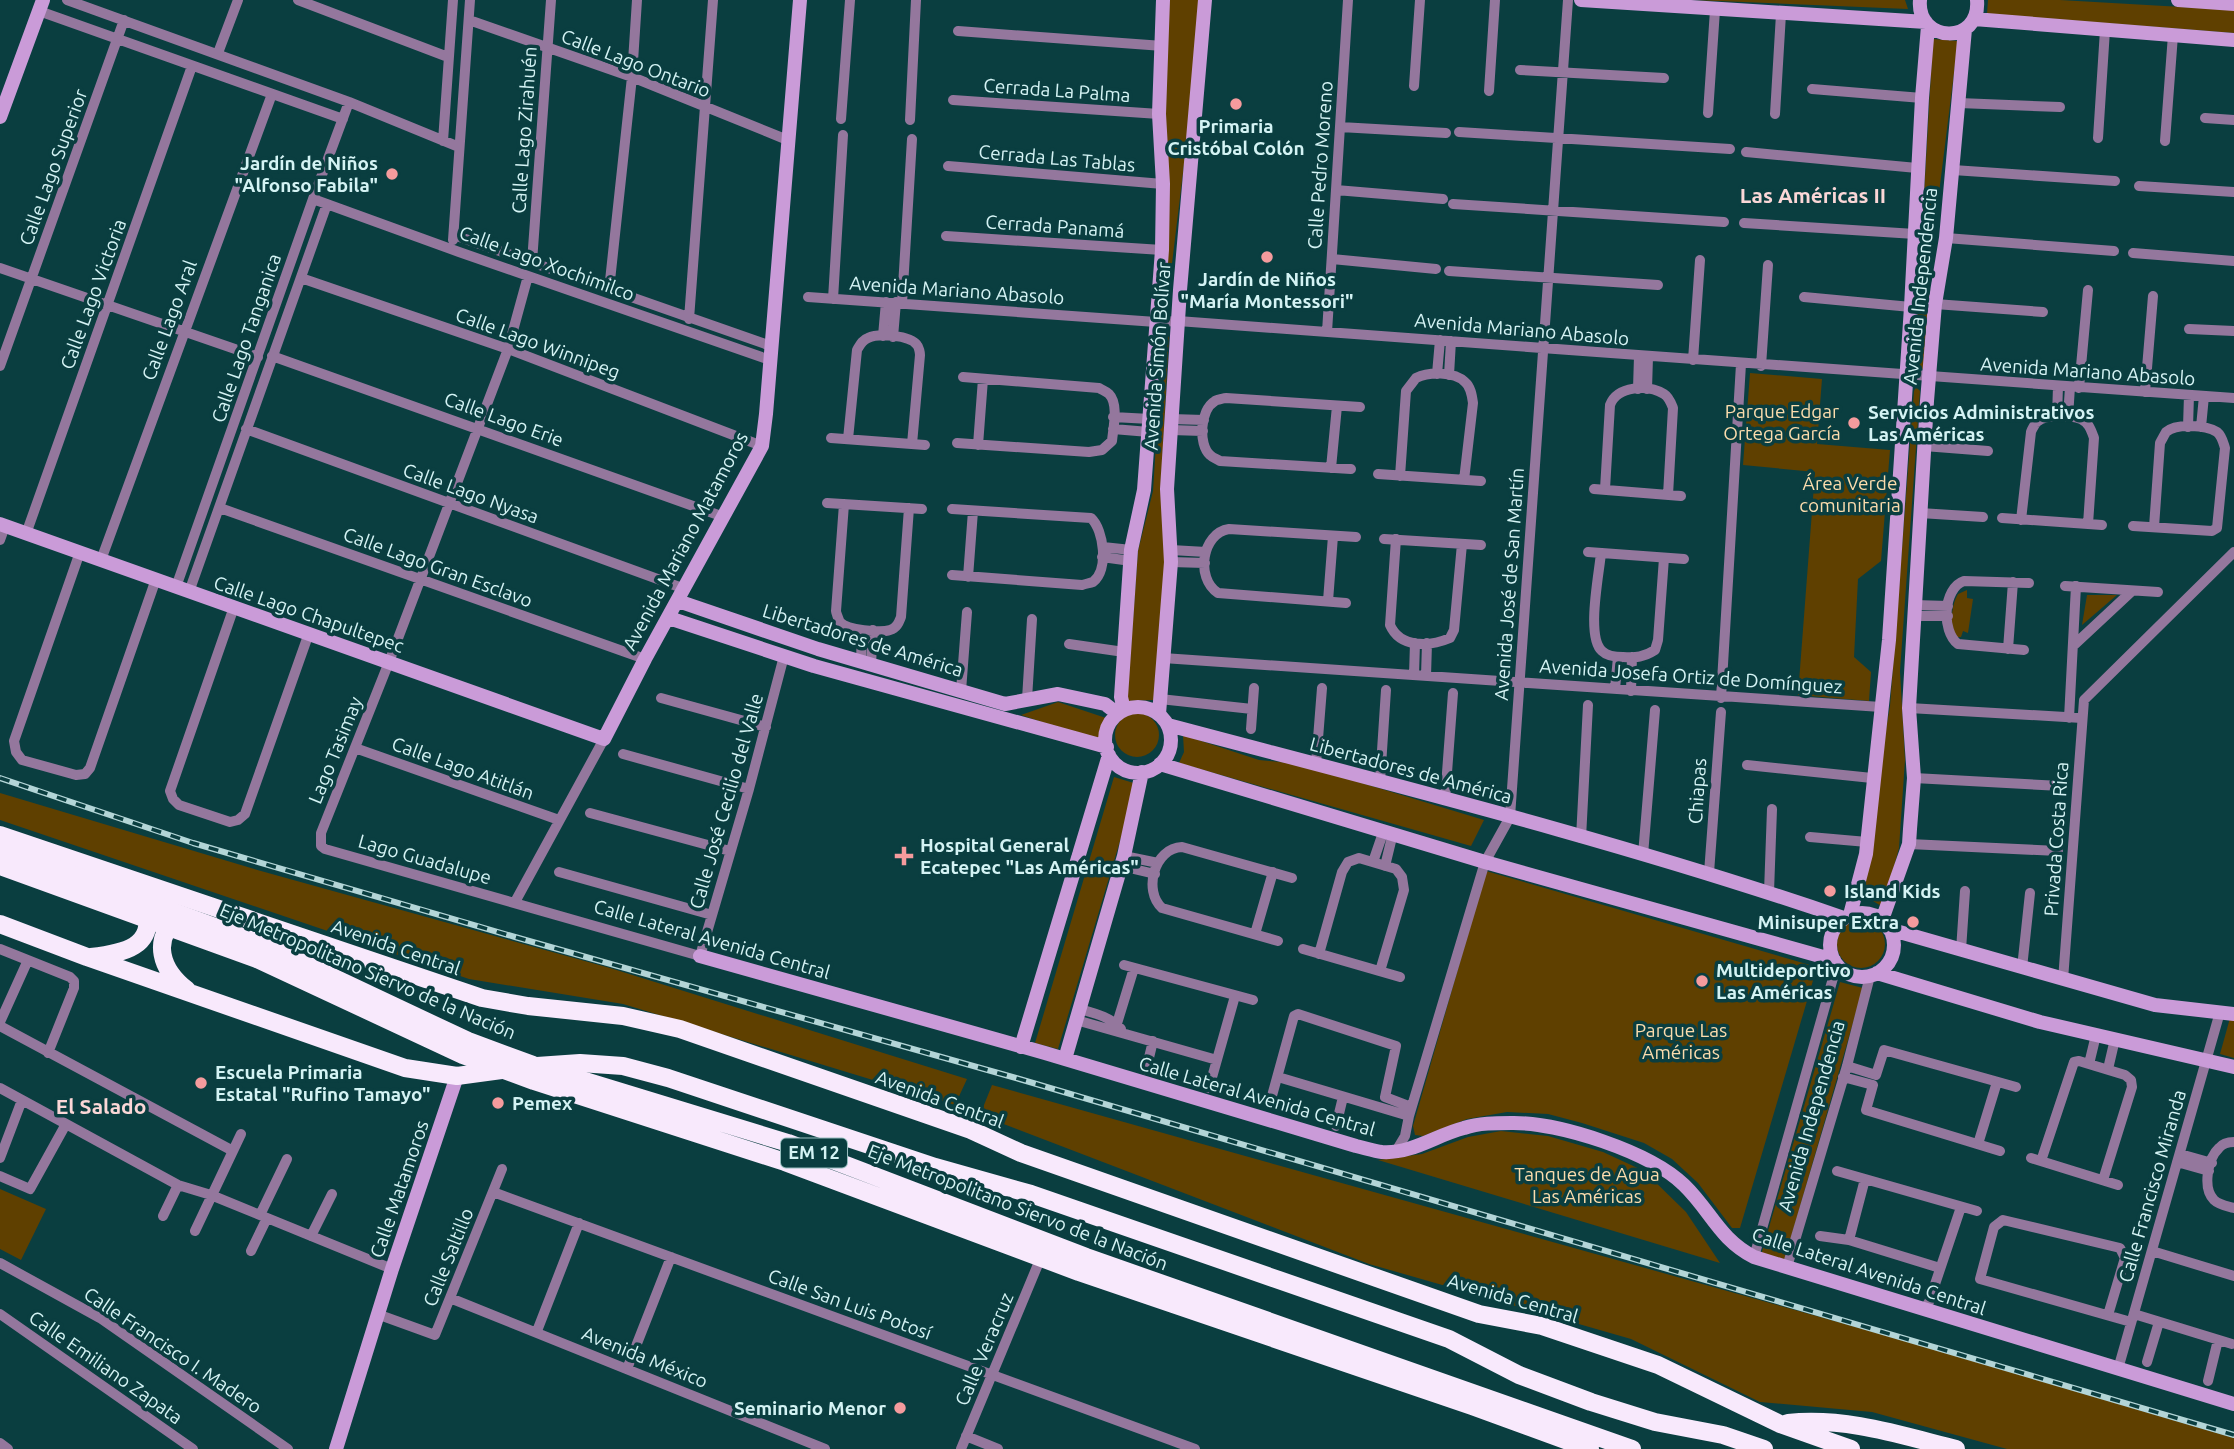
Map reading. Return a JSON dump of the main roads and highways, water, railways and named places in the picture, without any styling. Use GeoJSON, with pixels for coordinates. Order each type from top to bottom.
{"type":"FeatureCollection","features":[{"type":"Feature","properties":{"kind":"highway","name":"Avenida Central"},"geometry":{"type":"LineString","coordinates":[[0,835],[482,998],[528,1006],[623,1016],[680,1029],[971,1130],[1021,1153],[1479,1314],[1542,1326],[1658,1365],[1780,1424],[1851,1449]]}},
{"type":"Feature","properties":{"kind":"highway","name":"Eje Metropolitano Siervo de la Nación"},"geometry":{"type":"LineString","coordinates":[[0,848],[264,945],[468,1041],[533,1065],[788,1143],[1086,1257],[1632,1449]]}},
{"type":"Feature","properties":{"kind":"highway","name":"Eje Metropolitano Siervo de la Nación"},"geometry":{"type":"LineString","coordinates":[[0,866],[257,959],[475,1059],[785,1162],[1079,1272],[1590,1449]]}},
{"type":"Feature","properties":{"kind":"highway"},"geometry":{"type":"LineString","coordinates":[[87,957],[121,952],[137,945],[148,929],[146,904],[126,878]]}},
{"type":"Feature","properties":{"kind":"highway"},"geometry":{"type":"LineString","coordinates":[[189,992],[173,976],[166,964],[162,953],[163,936],[170,924],[189,912],[222,910]]}},
{"type":"Feature","properties":{"kind":"highway"},"geometry":{"type":"LineString","coordinates":[[0,924],[405,1068],[457,1076],[516,1067],[580,1063],[623,1066],[668,1078],[935,1167],[1031,1194],[1436,1334],[1520,1375],[1591,1402],[1655,1422],[1723,1435],[1764,1449]]}},
{"type":"Feature","properties":{"kind":"highway"},"geometry":{"type":"LineString","coordinates":[[1780,1424],[1807,1421],[1860,1425],[1956,1449]]}},
{"type":"Feature","properties":{"kind":"main road","name":"Avenida Mariano Matamoros"},"geometry":{"type":"LineString","coordinates":[[604,739],[761,446],[790,141],[800,0]]}},
{"type":"Feature","properties":{"kind":"main road","name":"Avenida Simón Bolívar"},"geometry":{"type":"LineString","coordinates":[[1121,712],[1131,555],[1144,490],[1162,250],[1163,184],[1159,114],[1163,0]]}},
{"type":"Feature","properties":{"kind":"main road","name":"Avenida Simón Bolívar"},"geometry":{"type":"LineString","coordinates":[[1162,713],[1163,658],[1171,556],[1167,489],[1205,0]]}},
{"type":"Feature","properties":{"kind":"main road"},"geometry":{"type":"LineString","coordinates":[[1581,0],[1927,24],[1946,34],[1970,24],[2105,30],[2234,40]]}},
{"type":"Feature","properties":{"kind":"main road","name":"Avenida Independencia"},"geometry":{"type":"LineString","coordinates":[[1847,916],[1867,842],[1889,640],[1927,24],[1921,15],[1920,0]]}},
{"type":"Feature","properties":{"kind":"main road","name":"Avenida Independencia"},"geometry":{"type":"LineString","coordinates":[[1886,925],[1909,844],[1914,778],[1909,708],[1929,378],[1959,103],[1970,24],[1978,8],[1977,0]]}},
{"type":"Feature","properties":{"kind":"main road"},"geometry":{"type":"LineString","coordinates":[[2178,0],[2234,4]]}},
{"type":"Feature","properties":{"kind":"main road"},"geometry":{"type":"LineString","coordinates":[[0,117],[41,6]]}},
{"type":"Feature","properties":{"kind":"main road","name":"Calle Lago Chapultepec"},"geometry":{"type":"LineString","coordinates":[[2,530],[26,534],[80,552],[604,739]]}},
{"type":"Feature","properties":{"kind":"main road","name":"Libertadores de América"},"geometry":{"type":"LineString","coordinates":[[681,595],[818,649],[1005,704],[1058,694],[1105,704],[1121,712]]}},
{"type":"Feature","properties":{"kind":"main road","name":"Libertadores de América"},"geometry":{"type":"LineString","coordinates":[[669,618],[784,656],[1108,751]]}},
{"type":"Feature","properties":{"kind":"main road"},"geometry":{"type":"LineString","coordinates":[[1021,1047],[1108,751],[1107,729],[1121,712],[1142,707],[1162,713],[1171,746],[1160,764],[1142,772],[1127,770],[1117,764],[1108,751]]}},
{"type":"Feature","properties":{"kind":"main road","name":"Libertadores de América"},"geometry":{"type":"LineString","coordinates":[[1162,713],[1316,764],[1709,873],[1847,916]]}},
{"type":"Feature","properties":{"kind":"main road"},"geometry":{"type":"LineString","coordinates":[[1160,764],[1485,862],[1835,962],[1852,975],[1873,974],[2040,1022],[2234,1067]]}},
{"type":"Feature","properties":{"kind":"main road"},"geometry":{"type":"LineString","coordinates":[[1065,1059],[1122,861],[1142,772]]}},
{"type":"Feature","properties":{"kind":"main road"},"geometry":{"type":"LineString","coordinates":[[1835,962],[1830,945],[1838,923],[1847,916],[1861,913],[1873,915],[1886,925],[1961,950],[2063,980],[2155,1005],[2227,1013]]}},
{"type":"Feature","properties":{"kind":"main road"},"geometry":{"type":"LineString","coordinates":[[1873,974],[1891,957],[1894,943],[1886,925]]}},
{"type":"Feature","properties":{"kind":"main road","name":"Calle Lateral Avenida Central"},"geometry":{"type":"LineString","coordinates":[[700,956],[1382,1152],[1416,1147],[1463,1128],[1493,1123],[1548,1126],[1599,1141],[1650,1161],[1669,1173],[1701,1203],[1727,1239],[1754,1257],[2234,1404]]}},
{"type":"Feature","properties":{"kind":"main road","name":"Calle Matamoros"},"geometry":{"type":"LineString","coordinates":[[336,1449],[391,1269],[457,1076]]}},
{"type":"Feature","properties":{"kind":"railway"},"geometry":{"type":"LineString","coordinates":[[0,778],[193,843],[1016,1078],[2234,1435]]}},
{"type":"Feature","properties":{"kind":"place","name":"Primaria Cristóbal Colón"},"geometry":{"type":"Point","coordinates":[1236,104]}},
{"type":"Feature","properties":{"kind":"place","name":"Jardín de Niños \"Alfonso Fabila\""},"geometry":{"type":"Point","coordinates":[392,174]}},
{"type":"Feature","properties":{"kind":"place","name":"Jardín de Niños \"María Montessori\""},"geometry":{"type":"Point","coordinates":[1267,257]}},
{"type":"Feature","properties":{"kind":"place","name":"Servicios Administrativos Las Américas"},"geometry":{"type":"Point","coordinates":[1854,423]}},
{"type":"Feature","properties":{"kind":"place","name":"Hospital General Ecatepec \"Las Américas\""},"geometry":{"type":"Point","coordinates":[904,856]}},
{"type":"Feature","properties":{"kind":"place","name":"Island Kids"},"geometry":{"type":"Point","coordinates":[1830,891]}},
{"type":"Feature","properties":{"kind":"place","name":"Minisuper Extra"},"geometry":{"type":"Point","coordinates":[1913,922]}},
{"type":"Feature","properties":{"kind":"place","name":"Multideportivo Las Américas"},"geometry":{"type":"Point","coordinates":[1702,981]}},
{"type":"Feature","properties":{"kind":"place","name":"Escuela Primaria Estatal \"Rufino Tamayo\""},"geometry":{"type":"Point","coordinates":[201,1083]}},
{"type":"Feature","properties":{"kind":"place","name":"Pemex"},"geometry":{"type":"Point","coordinates":[498,1103]}},
{"type":"Feature","properties":{"kind":"place","name":"Seminario Menor"},"geometry":{"type":"Point","coordinates":[900,1408]}},
{"type":"Feature","properties":{"kind":"district","name":"Las Américas II"},"geometry":{"type":"Point","coordinates":[1813,196]}},
{"type":"Feature","properties":{"kind":"district","name":"El Salado"},"geometry":{"type":"Point","coordinates":[101,1107]}},
{"type":"Feature","properties":{"kind":"park label","name":"Parque Edgar Ortega García"},"geometry":{"type":"Point","coordinates":[1782,422]}},
{"type":"Feature","properties":{"kind":"park label","name":"Área Verde comunitaria"},"geometry":{"type":"Point","coordinates":[1850,494]}},
{"type":"Feature","properties":{"kind":"park label","name":"Parque Las Américas"},"geometry":{"type":"Point","coordinates":[1681,1041]}},
{"type":"Feature","properties":{"kind":"park label","name":"Tanques de Agua Las Américas"},"geometry":{"type":"Point","coordinates":[1587,1185]}}]}
